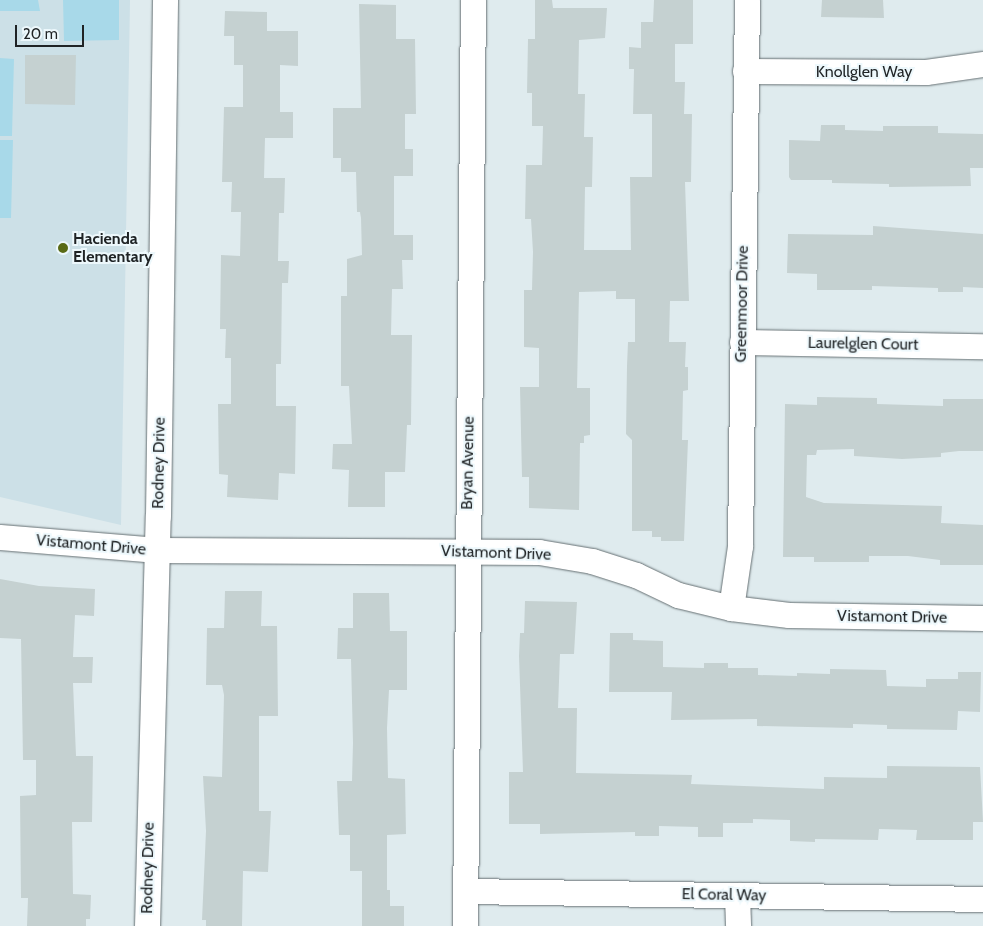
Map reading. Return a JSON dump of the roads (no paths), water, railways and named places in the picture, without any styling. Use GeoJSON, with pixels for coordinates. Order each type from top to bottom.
{"type":"FeatureCollection","features":[{"type":"Feature","properties":{"kind":"street","name":"Rodney Drive"},"geometry":{"type":"LineString","coordinates":[[147,926],[157,550],[165,0]]}},
{"type":"Feature","properties":{"kind":"street","name":"Bryan Avenue"},"geometry":{"type":"LineString","coordinates":[[465,926],[466,551],[473,0]]}},
{"type":"Feature","properties":{"kind":"street","name":"Greenmoor Drive"},"geometry":{"type":"LineString","coordinates":[[731,608],[740,546],[746,0]]}},
{"type":"Feature","properties":{"kind":"street","name":"Knollglen Way"},"geometry":{"type":"LineString","coordinates":[[745,70],[926,72],[983,64]]}},
{"type":"Feature","properties":{"kind":"street","name":"Laurelglen Court"},"geometry":{"type":"LineString","coordinates":[[742,342],[983,346]]}},
{"type":"Feature","properties":{"kind":"street","name":"Vistamont Drive"},"geometry":{"type":"LineString","coordinates":[[0,538],[157,550],[539,552],[592,561],[636,575],[678,595],[731,608],[789,615],[983,618]]}},
{"type":"Feature","properties":{"kind":"street","name":"El Coral Way"},"geometry":{"type":"LineString","coordinates":[[465,891],[983,899]]}},
{"type":"Feature","properties":{"kind":"street"},"geometry":{"type":"LineString","coordinates":[[737,895],[738,926]]}},
{"type":"Feature","properties":{"kind":"place","name":"Hacienda Elementary"},"geometry":{"type":"Point","coordinates":[63,248]}}]}
